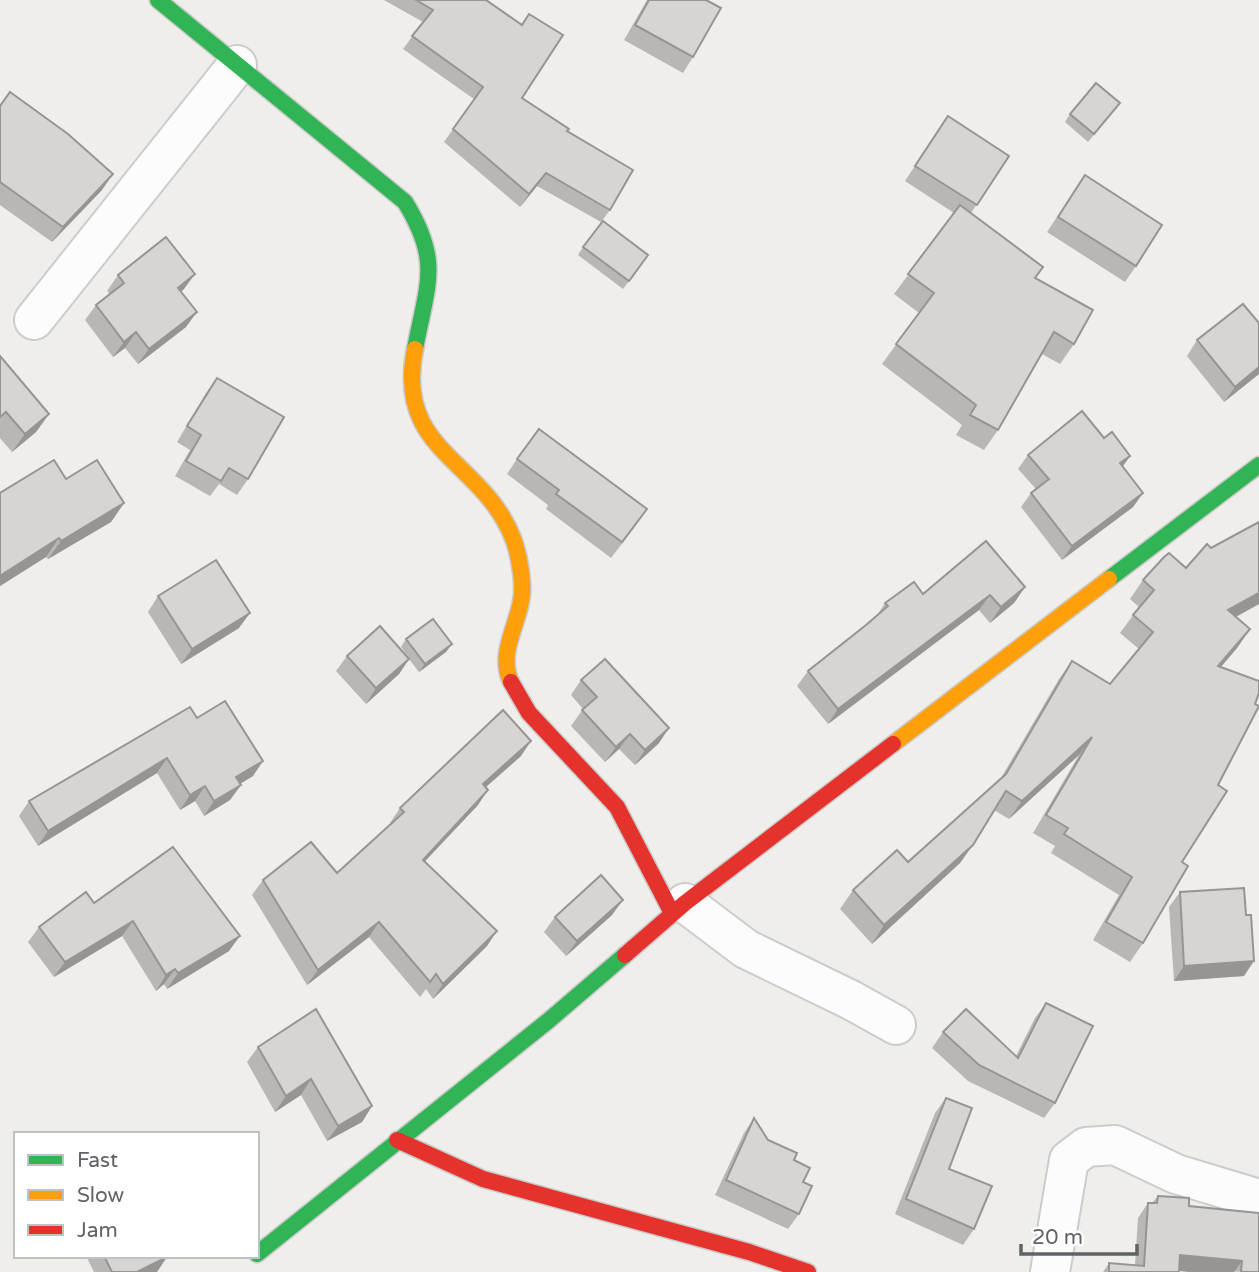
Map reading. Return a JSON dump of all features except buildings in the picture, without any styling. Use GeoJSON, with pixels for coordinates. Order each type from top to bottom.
{"type":"FeatureCollection","features":[{"type":"Feature","properties":{"kind":"street"},"geometry":{"type":"LineString","coordinates":[[158,0],[405,202],[423,231],[431,264],[410,372],[412,401],[431,439],[496,503],[515,543],[522,594],[507,649],[509,678],[529,713],[617,807],[678,908],[746,949],[852,1000],[896,1025]]}},
{"type":"Feature","properties":{"kind":"street"},"geometry":{"type":"LineString","coordinates":[[34,320],[237,65]]}},
{"type":"Feature","properties":{"kind":"street"},"geometry":{"type":"LineString","coordinates":[[259,1252],[548,1021],[678,908],[1259,466]]}},
{"type":"Feature","properties":{"kind":"street"},"geometry":{"type":"LineString","coordinates":[[397,1140],[483,1179],[749,1252],[808,1272]]}},
{"type":"Feature","properties":{"kind":"street"},"geometry":{"type":"LineString","coordinates":[[1050,1272],[1066,1169],[1069,1160],[1086,1147],[1115,1145],[1176,1174],[1259,1199]]}},
{"type":"Feature","properties":{"kind":"traffic: fast"},"geometry":{"type":"LineString","coordinates":[[158,0],[405,202],[417,223],[428,258],[427,290],[415,349]]}},
{"type":"Feature","properties":{"kind":"traffic: fast"},"geometry":{"type":"LineString","coordinates":[[1109,579],[1259,465]]}},
{"type":"Feature","properties":{"kind":"traffic: fast"},"geometry":{"type":"LineString","coordinates":[[259,1252],[548,1021],[625,955]]}},
{"type":"Feature","properties":{"kind":"traffic: slow"},"geometry":{"type":"LineString","coordinates":[[415,349],[412,384],[417,411],[429,434],[500,513],[516,547],[522,594],[508,649],[507,671],[511,682]]}},
{"type":"Feature","properties":{"kind":"traffic: slow"},"geometry":{"type":"LineString","coordinates":[[893,744],[1109,579]]}},
{"type":"Feature","properties":{"kind":"traffic: jam"},"geometry":{"type":"LineString","coordinates":[[511,682],[529,713],[617,807],[672,913]]}},
{"type":"Feature","properties":{"kind":"traffic: jam"},"geometry":{"type":"LineString","coordinates":[[625,955],[685,903],[893,744]]}},
{"type":"Feature","properties":{"kind":"traffic: jam"},"geometry":{"type":"LineString","coordinates":[[397,1140],[483,1179],[749,1252],[808,1272]]}}]}
